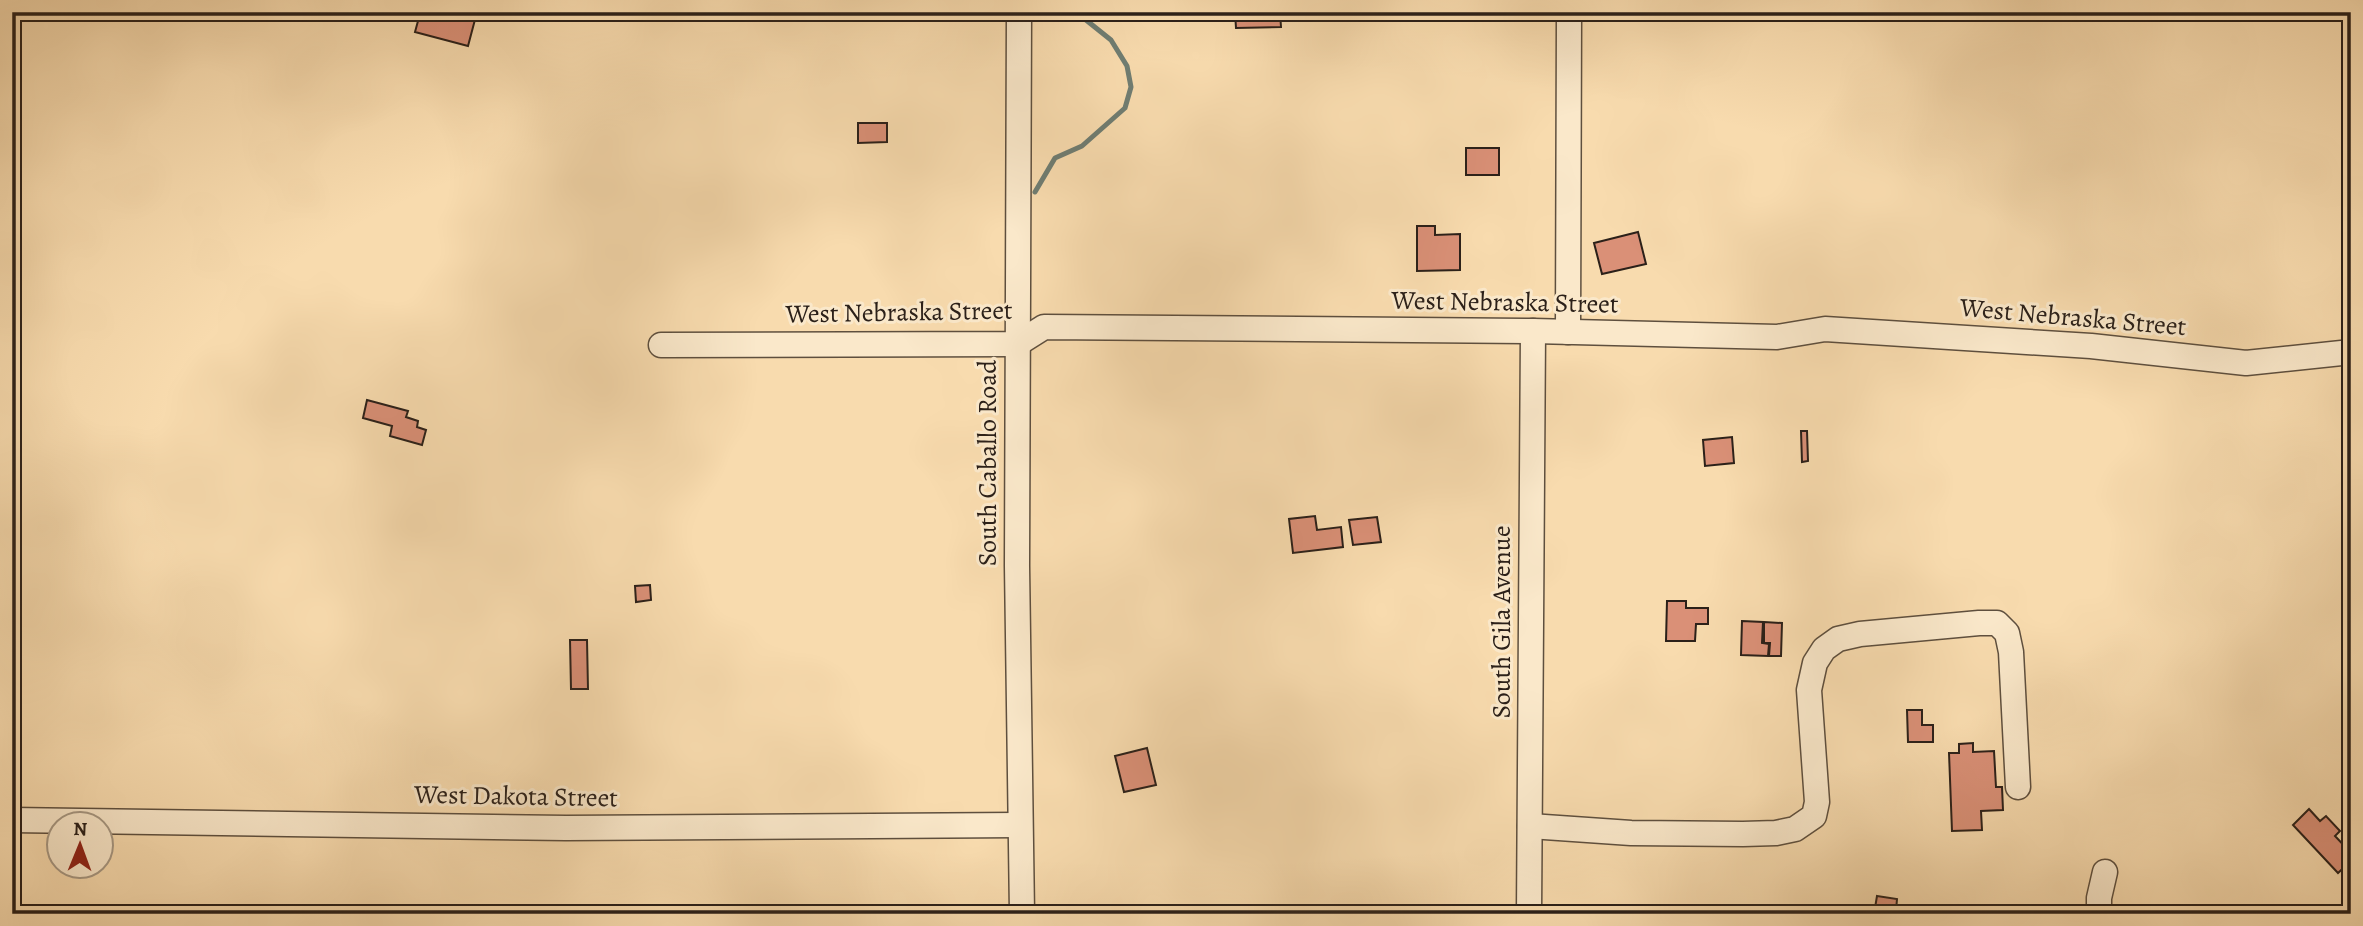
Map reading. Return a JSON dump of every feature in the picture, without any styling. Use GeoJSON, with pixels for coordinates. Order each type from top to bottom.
{"type":"FeatureCollection","features":[{"type":"Feature","properties":{"kind":"street","name":"South Caballo Road"},"geometry":{"type":"LineString","coordinates":[[1019,12],[1017,344],[1019,825],[1022,914]]}},
{"type":"Feature","properties":{"kind":"street"},"geometry":{"type":"LineString","coordinates":[[1568,332],[1569,12]]}},
{"type":"Feature","properties":{"kind":"street","name":"West Nebraska Street"},"geometry":{"type":"LineString","coordinates":[[661,345],[1017,344],[1044,327],[1533,331],[1777,337],[1825,329],[2091,346],[2246,363],[2351,352]]}},
{"type":"Feature","properties":{"kind":"street","name":"South Gila Avenue"},"geometry":{"type":"LineString","coordinates":[[1529,914],[1533,331]]}},
{"type":"Feature","properties":{"kind":"street"},"geometry":{"type":"LineString","coordinates":[[1530,826],[1631,833],[1742,834],[1776,833],[1795,829],[1814,816],[1817,802],[1809,690],[1815,663],[1824,649],[1838,639],[1860,634],[1979,623],[1997,623],[2007,633],[2011,652],[2018,787]]}},
{"type":"Feature","properties":{"kind":"street","name":"West Dakota Street"},"geometry":{"type":"LineString","coordinates":[[12,820],[566,828],[1019,825]]}},
{"type":"Feature","properties":{"kind":"street"},"geometry":{"type":"LineString","coordinates":[[2099,914],[2099,898],[2105,873]]}},
{"type":"Feature","properties":{"kind":"building"},"geometry":{"type":"Polygon","coordinates":[[[412,12],[477,12],[468,46],[415,32],[418,21],[410,19],[412,12]]]}},
{"type":"Feature","properties":{"kind":"building"},"geometry":{"type":"Polygon","coordinates":[[[1235,12],[1280,12],[1281,27],[1236,28],[1235,12]]]}},
{"type":"Feature","properties":{"kind":"building"},"geometry":{"type":"Polygon","coordinates":[[[858,123],[887,123],[887,142],[858,143],[858,123]]]}},
{"type":"Feature","properties":{"kind":"building"},"geometry":{"type":"Polygon","coordinates":[[[1466,148],[1499,148],[1499,175],[1466,175],[1466,148]]]}},
{"type":"Feature","properties":{"kind":"building"},"geometry":{"type":"Polygon","coordinates":[[[1417,226],[1435,226],[1435,235],[1460,234],[1460,270],[1417,271],[1417,226]]]}},
{"type":"Feature","properties":{"kind":"building"},"geometry":{"type":"Polygon","coordinates":[[[1638,232],[1646,264],[1602,274],[1594,243],[1638,232]]]}},
{"type":"Feature","properties":{"kind":"building"},"geometry":{"type":"Polygon","coordinates":[[[367,400],[408,411],[406,417],[418,421],[417,427],[426,430],[422,445],[390,436],[392,426],[363,418],[367,400]]]}},
{"type":"Feature","properties":{"kind":"building"},"geometry":{"type":"Polygon","coordinates":[[[1801,431],[1807,431],[1808,461],[1802,462],[1801,431]]]}},
{"type":"Feature","properties":{"kind":"building"},"geometry":{"type":"Polygon","coordinates":[[[1732,437],[1734,463],[1705,466],[1703,440],[1732,437]]]}},
{"type":"Feature","properties":{"kind":"building"},"geometry":{"type":"Polygon","coordinates":[[[1315,516],[1317,530],[1341,527],[1343,547],[1293,553],[1289,519],[1315,516]]]}},
{"type":"Feature","properties":{"kind":"building"},"geometry":{"type":"Polygon","coordinates":[[[1377,517],[1381,542],[1353,545],[1349,520],[1377,517]]]}},
{"type":"Feature","properties":{"kind":"building"},"geometry":{"type":"Polygon","coordinates":[[[650,585],[651,600],[636,602],[635,586],[650,585]]]}},
{"type":"Feature","properties":{"kind":"building"},"geometry":{"type":"Polygon","coordinates":[[[1667,601],[1686,601],[1686,608],[1708,608],[1708,624],[1696,624],[1695,641],[1666,641],[1667,601]]]}},
{"type":"Feature","properties":{"kind":"building"},"geometry":{"type":"Polygon","coordinates":[[[1742,621],[1763,622],[1762,643],[1769,644],[1768,656],[1741,655],[1742,621]]]}},
{"type":"Feature","properties":{"kind":"building"},"geometry":{"type":"Polygon","coordinates":[[[1764,622],[1782,623],[1781,656],[1769,656],[1770,643],[1764,643],[1764,622]]]}},
{"type":"Feature","properties":{"kind":"building"},"geometry":{"type":"Polygon","coordinates":[[[570,640],[587,640],[588,689],[571,689],[570,640]]]}},
{"type":"Feature","properties":{"kind":"building"},"geometry":{"type":"Polygon","coordinates":[[[1907,710],[1922,710],[1922,725],[1933,725],[1933,742],[1908,742],[1907,710]]]}},
{"type":"Feature","properties":{"kind":"building"},"geometry":{"type":"Polygon","coordinates":[[[1973,743],[1973,752],[1994,751],[1996,787],[2002,787],[2003,810],[1981,811],[1982,830],[1952,831],[1949,753],[1959,753],[1959,744],[1973,743]]]}},
{"type":"Feature","properties":{"kind":"building"},"geometry":{"type":"Polygon","coordinates":[[[1147,748],[1156,785],[1124,792],[1115,756],[1147,748]]]}},
{"type":"Feature","properties":{"kind":"building"},"geometry":{"type":"Polygon","coordinates":[[[2309,809],[2320,821],[2326,816],[2340,831],[2335,836],[2351,853],[2351,861],[2338,873],[2293,825],[2309,809]]]}},
{"type":"Feature","properties":{"kind":"building"},"geometry":{"type":"Polygon","coordinates":[[[1877,896],[1897,899],[1896,911],[1917,914],[1874,914],[1877,896]]]}},
{"type":"Feature","properties":{"kind":"building"},"geometry":{"type":"Polygon","coordinates":[[[69,907],[70,914],[12,914],[12,912],[69,907]]]}},
{"type":"Feature","properties":{"kind":"waterway"},"geometry":{"type":"LineString","coordinates":[[1035,192],[1055,158],[1082,146],[1125,108],[1131,87],[1127,66],[1111,40],[1076,12]]}}]}
